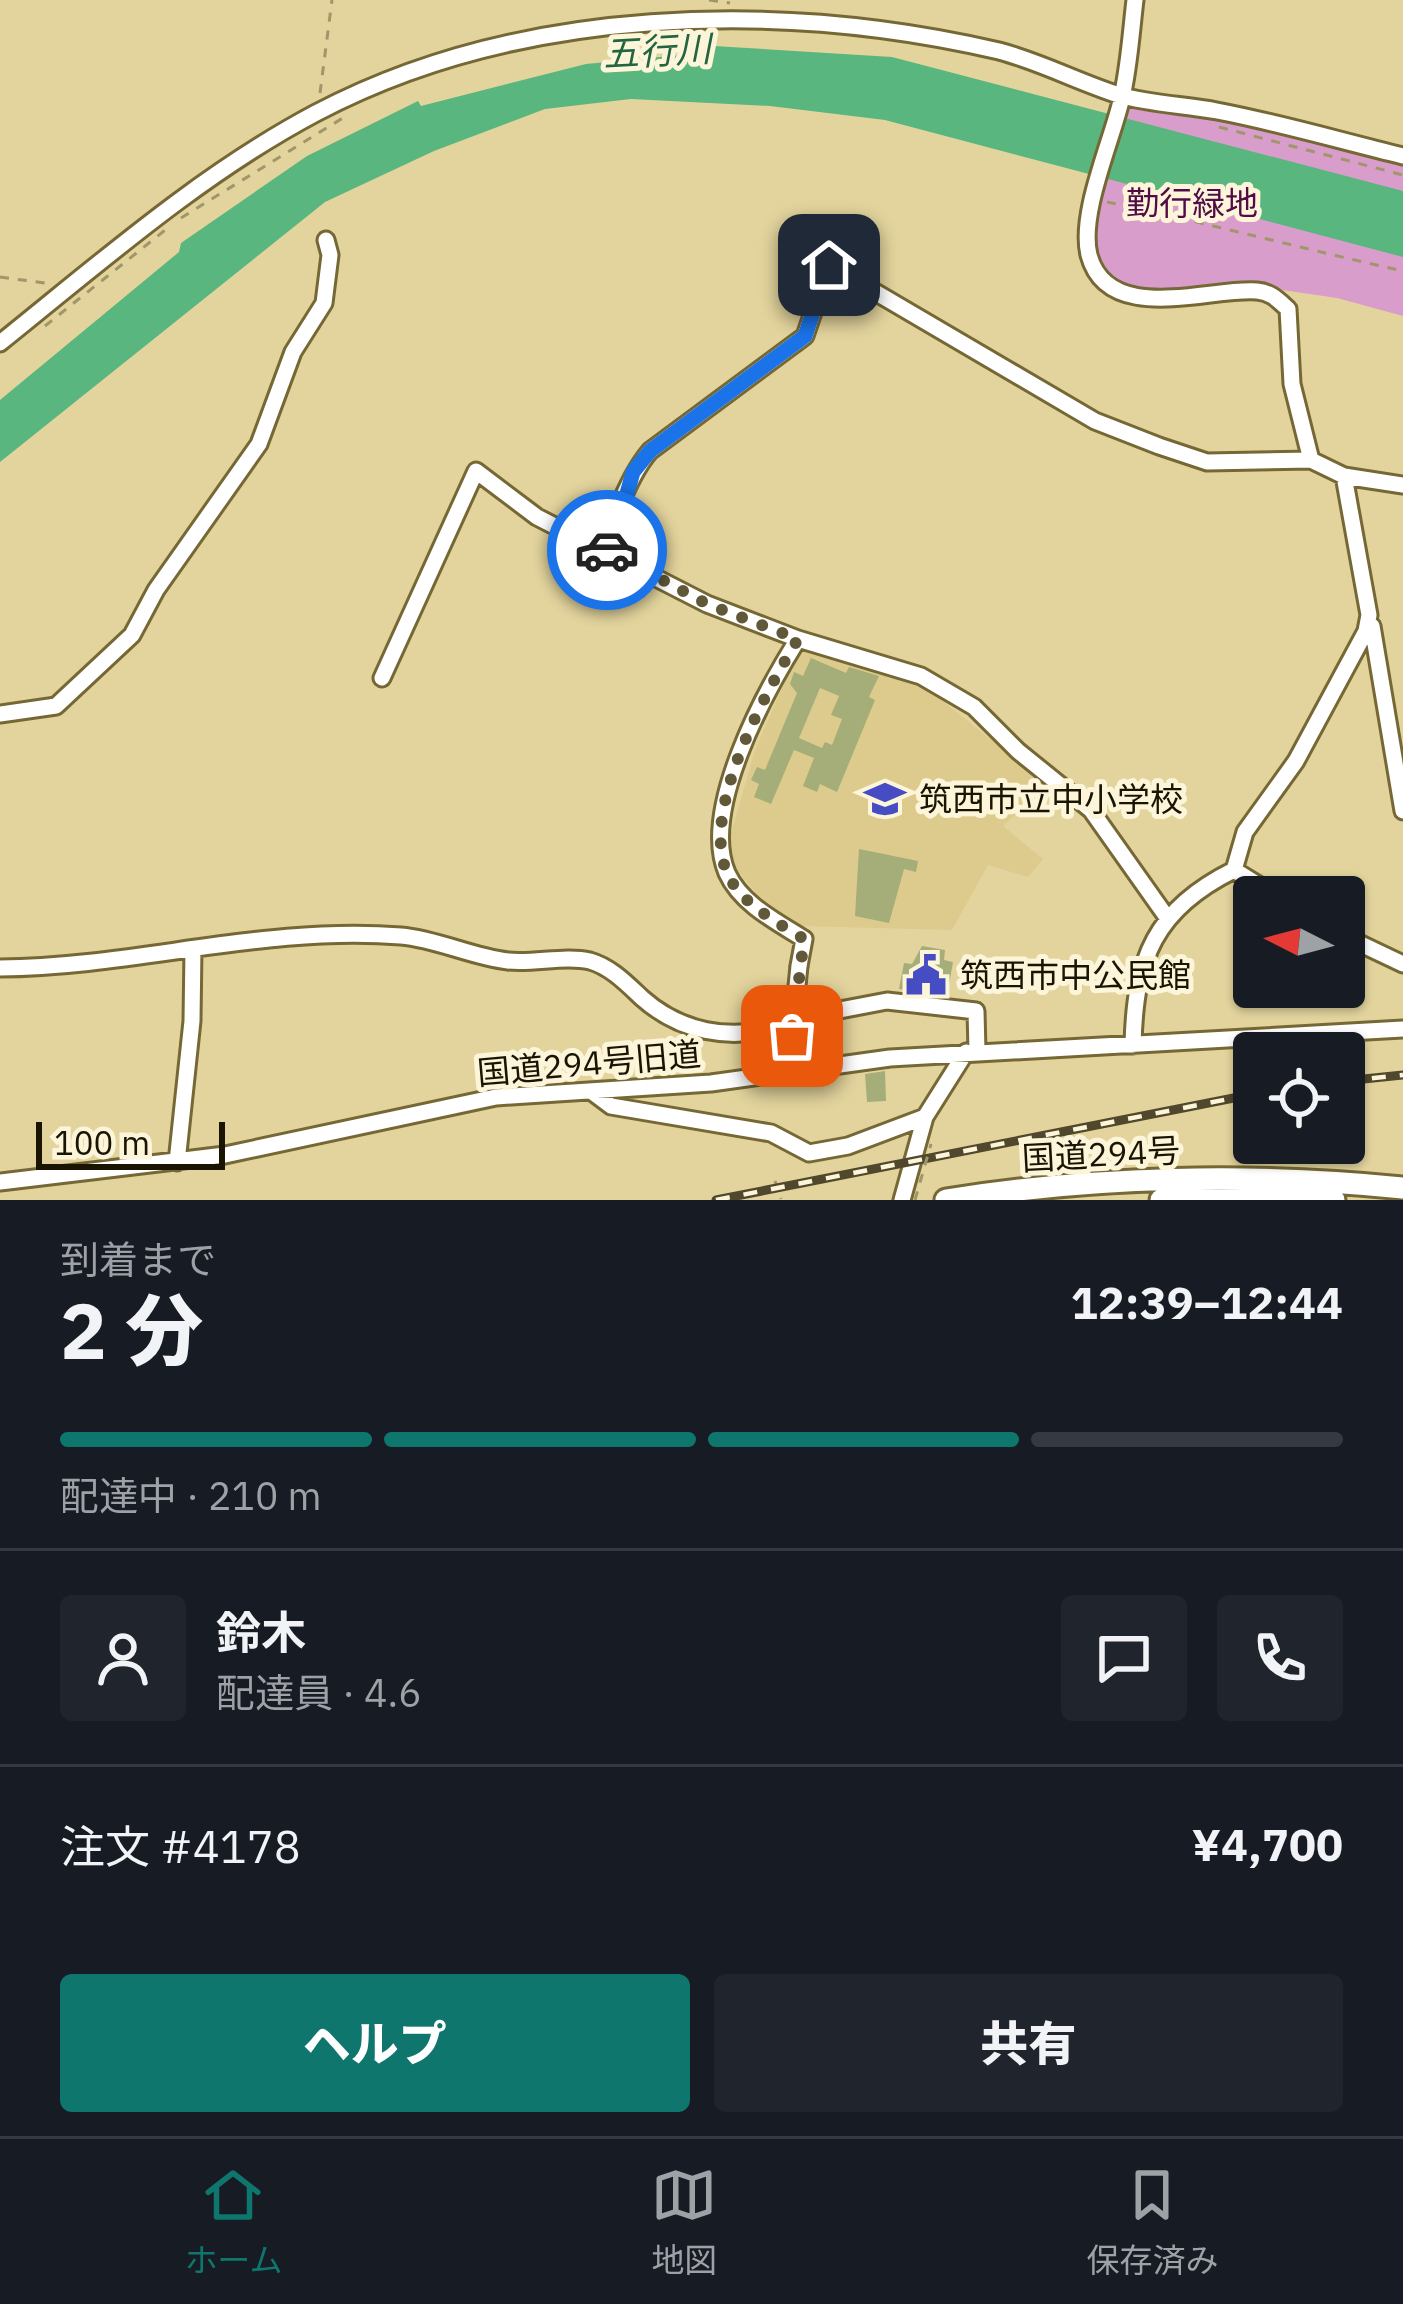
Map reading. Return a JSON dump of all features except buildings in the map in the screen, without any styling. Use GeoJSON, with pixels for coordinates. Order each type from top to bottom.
{"type":"FeatureCollection","features":[{"type":"Feature","properties":{"kind":"highway","name":"国道294号"},"geometry":{"type":"LineString","coordinates":[[946,1200],[1084,1185],[1220,1181],[1403,1188]]}},
{"type":"Feature","properties":{"kind":"highway","name":"国道294号"},"geometry":{"type":"LineString","coordinates":[[1161,1200],[1334,1200]]}},
{"type":"Feature","properties":{"kind":"street"},"geometry":{"type":"LineString","coordinates":[[1135,0],[1122,99],[1094,196],[1088,251],[1096,270],[1119,290],[1158,298],[1256,291],[1273,295],[1288,309],[1292,384],[1311,460]]}},
{"type":"Feature","properties":{"kind":"street"},"geometry":{"type":"LineString","coordinates":[[0,343],[217,174],[318,112],[408,72],[534,38],[728,16],[942,39],[1042,64],[1122,99],[1220,112],[1403,156]]}},
{"type":"Feature","properties":{"kind":"street"},"geometry":{"type":"LineString","coordinates":[[0,714],[56,706],[132,635],[156,590],[259,444],[293,352],[324,303],[330,255],[326,240]]}},
{"type":"Feature","properties":{"kind":"street"},"geometry":{"type":"LineString","coordinates":[[599,546],[624,505],[633,472],[650,451],[805,336],[829,265],[1116,429],[1207,462],[1311,460],[1344,476],[1403,485]]}},
{"type":"Feature","properties":{"kind":"street"},"geometry":{"type":"LineString","coordinates":[[382,678],[476,471],[537,517],[707,604],[798,639],[921,676],[974,707],[1018,751],[1091,809],[1166,916]]}},
{"type":"Feature","properties":{"kind":"street"},"geometry":{"type":"LineString","coordinates":[[1344,476],[1403,812]]}},
{"type":"Feature","properties":{"kind":"street"},"geometry":{"type":"LineString","coordinates":[[1133,1045],[1134,996],[1166,916],[1189,893],[1234,870],[1245,832],[1296,760],[1360,651],[1369,615]]}},
{"type":"Feature","properties":{"kind":"street"},"geometry":{"type":"LineString","coordinates":[[788,1073],[785,1032],[804,939],[746,899],[727,872],[720,836],[753,723],[798,639]]}},
{"type":"Feature","properties":{"kind":"street"},"geometry":{"type":"LineString","coordinates":[[1234,870],[1244,876]]}},
{"type":"Feature","properties":{"kind":"street"},"geometry":{"type":"LineString","coordinates":[[0,968],[49,968],[193,949],[223,940],[403,936],[508,961],[589,961],[612,972],[680,1026],[748,1036],[785,1032]]}},
{"type":"Feature","properties":{"kind":"street"},"geometry":{"type":"LineString","coordinates":[[1365,946],[1403,964]]}},
{"type":"Feature","properties":{"kind":"street"},"geometry":{"type":"LineString","coordinates":[[177,1162],[192,1021],[193,949]]}},
{"type":"Feature","properties":{"kind":"street"},"geometry":{"type":"LineString","coordinates":[[808,1016],[886,1001],[976,1011],[971,1052],[925,1118],[902,1200]]}},
{"type":"Feature","properties":{"kind":"street","name":"国道294号旧道"},"geometry":{"type":"LineString","coordinates":[[0,1182],[177,1162],[443,1106],[971,1052],[1403,1029]]}},
{"type":"Feature","properties":{"kind":"street"},"geometry":{"type":"LineString","coordinates":[[591,1090],[611,1106],[771,1132],[809,1153],[848,1146],[925,1118]]}},
{"type":"Feature","properties":{"kind":"path"},"geometry":{"type":"LineString","coordinates":[[318,112],[332,0]]}},
{"type":"Feature","properties":{"kind":"path"},"geometry":{"type":"LineString","coordinates":[[709,0],[730,3]]}},
{"type":"Feature","properties":{"kind":"path"},"geometry":{"type":"LineString","coordinates":[[33,335],[247,173],[363,107]]}},
{"type":"Feature","properties":{"kind":"path"},"geometry":{"type":"LineString","coordinates":[[1211,124],[1403,175]]}},
{"type":"Feature","properties":{"kind":"path"},"geometry":{"type":"LineString","coordinates":[[1094,196],[1206,220],[1298,250],[1403,272]]}},
{"type":"Feature","properties":{"kind":"path"},"geometry":{"type":"LineString","coordinates":[[0,277],[71,287]]}},
{"type":"Feature","properties":{"kind":"path"},"geometry":{"type":"LineString","coordinates":[[915,1200],[931,1144]]}},
{"type":"Feature","properties":{"kind":"path"},"geometry":{"type":"LineString","coordinates":[[775,1181],[781,1198]]}},
{"type":"Feature","properties":{"kind":"shaded area"},"geometry":{"type":"Polygon","coordinates":[[[714,46],[892,57],[1403,191],[1403,257],[885,120],[770,106],[631,99],[545,109],[434,151],[325,202],[0,462],[0,400],[179,252],[181,243],[307,156],[418,101],[421,106],[586,64],[713,52],[714,46]]]}},
{"type":"Feature","properties":{"kind":"shaded area","name":"筑西市立中小学校"},"geometry":{"type":"Polygon","coordinates":[[[799,649],[923,685],[1047,785],[1003,826],[1043,859],[1028,877],[988,865],[952,930],[802,926],[764,903],[734,866],[729,840],[755,750],[799,649]]]}},
{"type":"Feature","properties":{"kind":"green space","name":"勤行緑地"},"geometry":{"type":"Polygon","coordinates":[[[1125,105],[1228,119],[1403,161],[1403,316],[1337,298],[1261,287],[1140,292],[1108,277],[1095,261],[1092,226],[1125,105]]]}},
{"type":"Feature","properties":{"kind":"railway"},"geometry":{"type":"LineString","coordinates":[[1365,1079],[1403,1075]]}},
{"type":"Feature","properties":{"kind":"railway"},"geometry":{"type":"LineString","coordinates":[[716,1200],[1233,1098]]}},
{"type":"Feature","properties":{"kind":"way so far"},"geometry":{"type":"LineString","coordinates":[[607,550],[707,604],[798,639],[753,723],[720,836],[727,872],[746,899],[804,939],[792,1036]]}},
{"type":"Feature","properties":{"kind":"place","name":"筑西市立中小学校"},"geometry":{"type":"Point","coordinates":[885,799]}},
{"type":"Feature","properties":{"kind":"place","name":"筑西市中公民館"},"geometry":{"type":"Point","coordinates":[926,975]}},
{"type":"Feature","properties":{"kind":"route"},"geometry":{"type":"LineString","coordinates":[[607,550],[599,546],[624,505],[633,472],[670,434],[805,336],[829,265]]}},
{"type":"Feature","properties":{"kind":"water label","name":"五行川"},"geometry":{"type":"Point","coordinates":[657,51]}}]}
